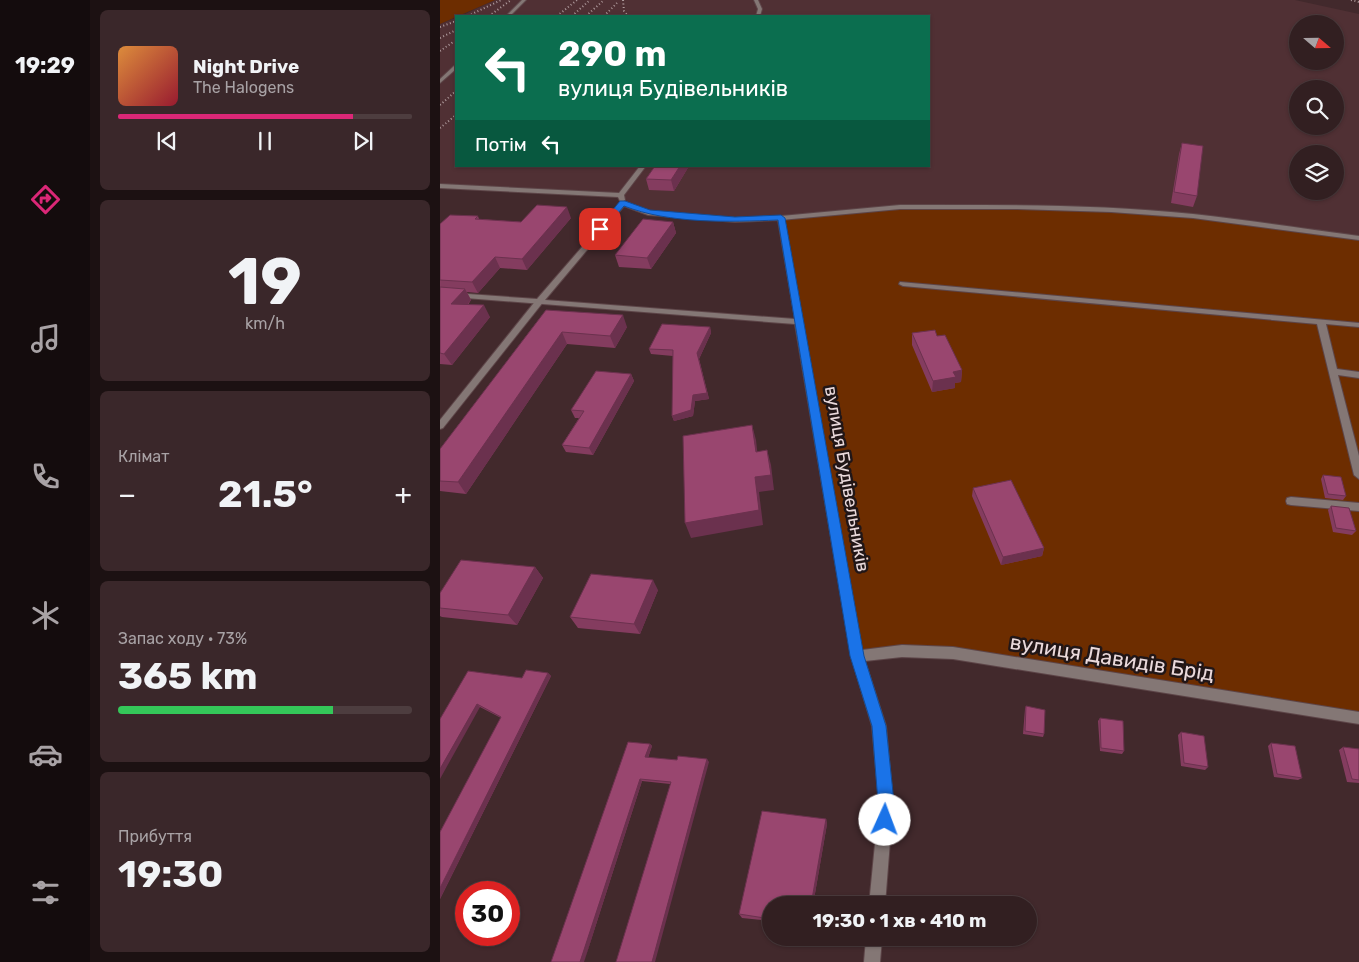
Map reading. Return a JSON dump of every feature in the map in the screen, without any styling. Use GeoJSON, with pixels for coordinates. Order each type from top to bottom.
{"type":"FeatureCollection","features":[{"type":"Feature","properties":{"kind":"street"},"geometry":{"type":"LineString","coordinates":[[509,15],[524,0]]}},
{"type":"Feature","properties":{"kind":"street"},"geometry":{"type":"LineString","coordinates":[[756,0],[760,9],[758,15]]}},
{"type":"Feature","properties":{"kind":"street"},"geometry":{"type":"LineString","coordinates":[[440,82],[455,68]]}},
{"type":"Feature","properties":{"kind":"street"},"geometry":{"type":"LineString","coordinates":[[440,426],[622,199],[642,167]]}},
{"type":"Feature","properties":{"kind":"street"},"geometry":{"type":"LineString","coordinates":[[440,186],[622,199],[648,213],[735,220],[781,218],[900,206],[1017,207],[1102,210],[1202,217],[1359,238]]}},
{"type":"Feature","properties":{"kind":"street","name":"вулиця Будівельників"},"geometry":{"type":"LineString","coordinates":[[781,218],[857,656],[879,726],[886,802],[878,896]]}},
{"type":"Feature","properties":{"kind":"street"},"geometry":{"type":"LineString","coordinates":[[904,284],[1359,325]]}},
{"type":"Feature","properties":{"kind":"street"},"geometry":{"type":"LineString","coordinates":[[440,294],[799,322]]}},
{"type":"Feature","properties":{"kind":"street"},"geometry":{"type":"LineString","coordinates":[[1321,322],[1359,475]]}},
{"type":"Feature","properties":{"kind":"street"},"geometry":{"type":"LineString","coordinates":[[1333,371],[1359,376]]}},
{"type":"Feature","properties":{"kind":"street"},"geometry":{"type":"LineString","coordinates":[[1291,501],[1359,507]]}},
{"type":"Feature","properties":{"kind":"street","name":"вулиця Давидів Брід"},"geometry":{"type":"LineString","coordinates":[[857,656],[902,651],[953,653],[1359,718]]}},
{"type":"Feature","properties":{"kind":"street"},"geometry":{"type":"LineString","coordinates":[[872,962],[873,946]]}},
{"type":"Feature","properties":{"kind":"shaded area"},"geometry":{"type":"Polygon","coordinates":[[[440,0],[495,0],[461,15],[455,15],[455,17],[440,24],[440,0]]]}},
{"type":"Feature","properties":{"kind":"shaded area"},"geometry":{"type":"Polygon","coordinates":[[[495,0],[1295,0],[1359,14],[1359,238],[781,218],[735,220],[648,213],[623,203],[620,195],[440,186],[440,24],[455,18],[455,167],[930,167],[930,15],[463,15],[495,0]]]}},
{"type":"Feature","properties":{"kind":"shaded area"},"geometry":{"type":"Polygon","coordinates":[[[900,207],[1017,207],[1193,216],[1359,238],[1359,718],[953,653],[857,656],[781,218],[900,207]]]}},
{"type":"Feature","properties":{"kind":"building"},"geometry":{"type":"Polygon","coordinates":[[[1182,143],[1203,146],[1197,196],[1174,192],[1182,143]]]}},
{"type":"Feature","properties":{"kind":"building"},"geometry":{"type":"Polygon","coordinates":[[[654,167],[679,167],[671,180],[646,179],[654,167]]]}},
{"type":"Feature","properties":{"kind":"building"},"geometry":{"type":"Polygon","coordinates":[[[537,205],[567,207],[522,259],[495,257],[472,282],[440,280],[440,224],[450,215],[478,216],[475,219],[521,222],[537,205]]]}},
{"type":"Feature","properties":{"kind":"building"},"geometry":{"type":"Polygon","coordinates":[[[643,219],[673,222],[647,258],[615,255],[643,219]]]}},
{"type":"Feature","properties":{"kind":"building"},"geometry":{"type":"Polygon","coordinates":[[[440,287],[465,289],[451,304],[484,305],[444,354],[440,353],[440,287]]]}},
{"type":"Feature","properties":{"kind":"building"},"geometry":{"type":"Polygon","coordinates":[[[546,310],[623,315],[610,336],[562,332],[458,482],[440,481],[440,449],[546,310]]]}},
{"type":"Feature","properties":{"kind":"building"},"geometry":{"type":"Polygon","coordinates":[[[662,324],[710,327],[697,353],[707,393],[693,395],[691,410],[672,416],[673,350],[649,349],[662,324]]]}},
{"type":"Feature","properties":{"kind":"building"},"geometry":{"type":"Polygon","coordinates":[[[935,330],[937,336],[945,335],[962,370],[953,372],[956,377],[933,381],[912,333],[935,330]]]}},
{"type":"Feature","properties":{"kind":"building"},"geometry":{"type":"Polygon","coordinates":[[[596,371],[631,374],[589,448],[562,445],[584,411],[571,410],[596,371]]]}},
{"type":"Feature","properties":{"kind":"building"},"geometry":{"type":"Polygon","coordinates":[[[752,425],[756,452],[767,450],[771,475],[755,477],[759,510],[685,523],[683,436],[752,425]]]}},
{"type":"Feature","properties":{"kind":"building"},"geometry":{"type":"Polygon","coordinates":[[[1323,475],[1341,477],[1346,496],[1328,494],[1323,475]]]}},
{"type":"Feature","properties":{"kind":"building"},"geometry":{"type":"Polygon","coordinates":[[[1011,480],[1044,548],[1003,557],[973,488],[1011,480]]]}},
{"type":"Feature","properties":{"kind":"building"},"geometry":{"type":"Polygon","coordinates":[[[1331,506],[1349,508],[1356,531],[1336,528],[1331,506]]]}},
{"type":"Feature","properties":{"kind":"building"},"geometry":{"type":"Polygon","coordinates":[[[461,560],[535,567],[508,615],[440,608],[440,593],[461,560]]]}},
{"type":"Feature","properties":{"kind":"building"},"geometry":{"type":"Polygon","coordinates":[[[591,574],[653,580],[634,624],[570,617],[591,574]]]}},
{"type":"Feature","properties":{"kind":"building"},"geometry":{"type":"Polygon","coordinates":[[[526,670],[548,673],[440,888],[440,832],[501,717],[477,704],[440,769],[440,719],[468,671],[522,678],[526,670]]]}},
{"type":"Feature","properties":{"kind":"building"},"geometry":{"type":"Polygon","coordinates":[[[1026,706],[1045,710],[1044,734],[1025,731],[1026,706]]]}},
{"type":"Feature","properties":{"kind":"building"},"geometry":{"type":"Polygon","coordinates":[[[1100,718],[1123,721],[1124,751],[1101,748],[1100,718]]]}},
{"type":"Feature","properties":{"kind":"building"},"geometry":{"type":"Polygon","coordinates":[[[1181,732],[1204,736],[1208,767],[1184,763],[1181,732]]]}},
{"type":"Feature","properties":{"kind":"building"},"geometry":{"type":"Polygon","coordinates":[[[628,742],[650,744],[645,757],[677,760],[678,756],[707,759],[652,962],[616,962],[671,782],[640,779],[580,962],[551,962],[628,742]]]}},
{"type":"Feature","properties":{"kind":"building"},"geometry":{"type":"Polygon","coordinates":[[[1271,743],[1295,746],[1302,778],[1277,774],[1271,743]]]}},
{"type":"Feature","properties":{"kind":"building"},"geometry":{"type":"Polygon","coordinates":[[[1343,747],[1359,749],[1359,780],[1352,779],[1343,747]]]}},
{"type":"Feature","properties":{"kind":"building"},"geometry":{"type":"Polygon","coordinates":[[[762,811],[826,819],[813,896],[762,896],[762,918],[739,914],[762,811]]]}},
{"type":"Feature","properties":{"kind":"railway"},"geometry":{"type":"LineString","coordinates":[[470,15],[501,0]]}},
{"type":"Feature","properties":{"kind":"railway"},"geometry":{"type":"LineString","coordinates":[[490,15],[511,0]]}},
{"type":"Feature","properties":{"kind":"railway"},"geometry":{"type":"LineString","coordinates":[[558,15],[577,0]]}},
{"type":"Feature","properties":{"kind":"railway"},"geometry":{"type":"LineString","coordinates":[[573,15],[590,0]]}},
{"type":"Feature","properties":{"kind":"railway"},"geometry":{"type":"LineString","coordinates":[[587,15],[604,0]]}},
{"type":"Feature","properties":{"kind":"railway"},"geometry":{"type":"LineString","coordinates":[[623,0],[624,11],[627,15]]}},
{"type":"Feature","properties":{"kind":"railway"},"geometry":{"type":"LineString","coordinates":[[1351,0],[1359,2]]}},
{"type":"Feature","properties":{"kind":"railway"},"geometry":{"type":"LineString","coordinates":[[605,15],[617,3]]}},
{"type":"Feature","properties":{"kind":"railway"},"geometry":{"type":"LineString","coordinates":[[440,27],[455,21]]}},
{"type":"Feature","properties":{"kind":"railway"},"geometry":{"type":"LineString","coordinates":[[440,38],[455,30]]}},
{"type":"Feature","properties":{"kind":"railway"},"geometry":{"type":"LineString","coordinates":[[440,51],[455,41]]}},
{"type":"Feature","properties":{"kind":"railway"},"geometry":{"type":"LineString","coordinates":[[440,105],[455,92]]}},
{"type":"Feature","properties":{"kind":"railway"},"geometry":{"type":"LineString","coordinates":[[440,128],[455,116]]}},
{"type":"Feature","properties":{"kind":"route"},"geometry":{"type":"LineString","coordinates":[[600,229],[623,203],[648,213],[735,220],[781,218],[857,656],[879,726],[886,802],[885,820]]}}]}
